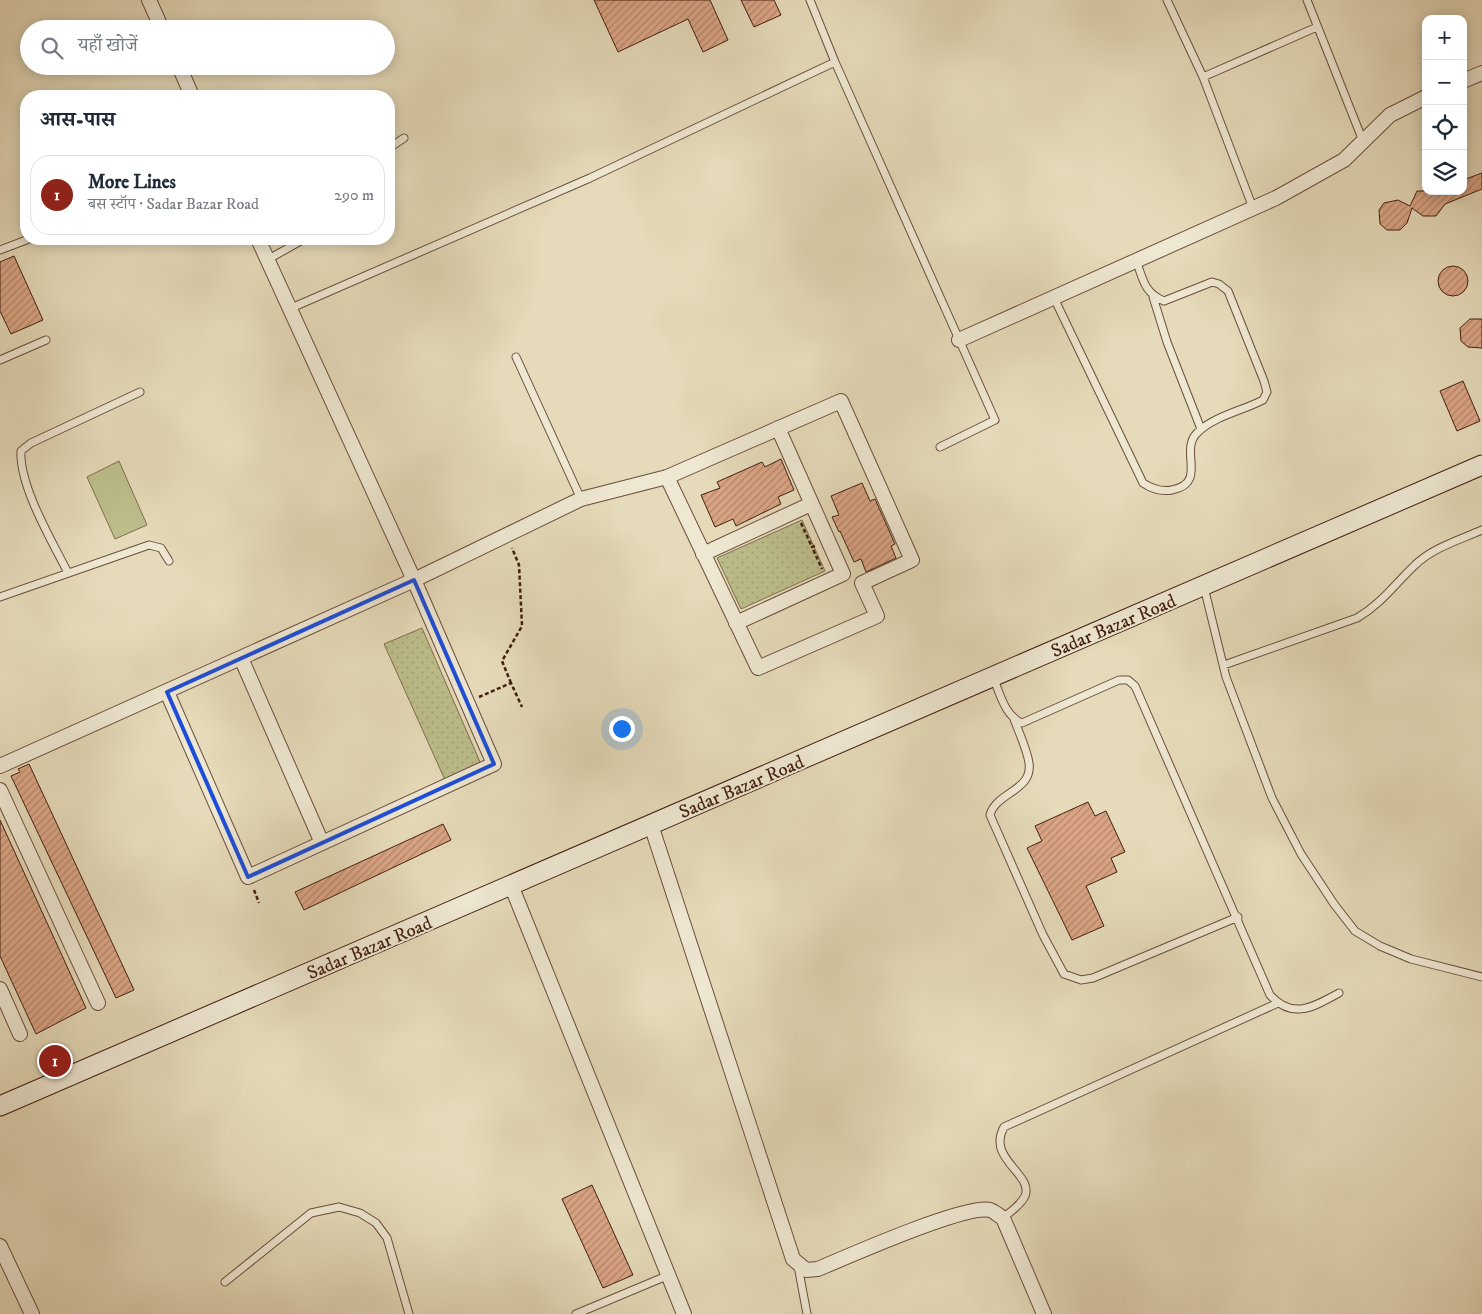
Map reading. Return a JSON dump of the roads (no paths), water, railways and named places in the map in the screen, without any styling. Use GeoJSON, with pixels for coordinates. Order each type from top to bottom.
{"type":"FeatureCollection","features":[{"type":"Feature","properties":{"kind":"street"},"geometry":{"type":"LineString","coordinates":[[149,0],[158,20]]}},
{"type":"Feature","properties":{"kind":"street"},"geometry":{"type":"LineString","coordinates":[[1467,80],[1482,74]]}},
{"type":"Feature","properties":{"kind":"street"},"geometry":{"type":"LineString","coordinates":[[183,75],[189,90]]}},
{"type":"Feature","properties":{"kind":"street"},"geometry":{"type":"LineString","coordinates":[[959,340],[1254,208],[1344,160],[1390,115],[1422,98]]}},
{"type":"Feature","properties":{"kind":"street"},"geometry":{"type":"LineString","coordinates":[[167,692],[248,877],[494,764],[414,580],[261,245]]}},
{"type":"Feature","properties":{"kind":"street"},"geometry":{"type":"LineString","coordinates":[[0,766],[414,580],[581,499],[667,477],[841,401],[912,560],[862,583]]}},
{"type":"Feature","properties":{"kind":"street"},"geometry":{"type":"LineString","coordinates":[[667,477],[758,668],[877,616],[862,583],[843,574],[778,428]]}},
{"type":"Feature","properties":{"kind":"street","name":"Sadar Bazar Road"},"geometry":{"type":"LineString","coordinates":[[0,1106],[1482,464]]}},
{"type":"Feature","properties":{"kind":"street"},"geometry":{"type":"LineString","coordinates":[[703,554],[811,504]]}},
{"type":"Feature","properties":{"kind":"street"},"geometry":{"type":"LineString","coordinates":[[736,623],[843,574]]}},
{"type":"Feature","properties":{"kind":"street"},"geometry":{"type":"LineString","coordinates":[[241,658],[322,843]]}},
{"type":"Feature","properties":{"kind":"street"},"geometry":{"type":"LineString","coordinates":[[0,790],[98,1003]]}},
{"type":"Feature","properties":{"kind":"street"},"geometry":{"type":"LineString","coordinates":[[651,825],[792,1259],[798,1266],[806,1270],[818,1269],[904,1233],[974,1210],[990,1210],[1003,1218],[1044,1314]]}},
{"type":"Feature","properties":{"kind":"street"},"geometry":{"type":"LineString","coordinates":[[511,885],[684,1314]]}},
{"type":"Feature","properties":{"kind":"street"},"geometry":{"type":"LineString","coordinates":[[0,989],[20,1034]]}},
{"type":"Feature","properties":{"kind":"street"},"geometry":{"type":"LineString","coordinates":[[0,1246],[32,1314]]}},
{"type":"Feature","properties":{"kind":"lane"},"geometry":{"type":"LineString","coordinates":[[810,0],[835,62],[995,420],[940,446]]}},
{"type":"Feature","properties":{"kind":"lane"},"geometry":{"type":"LineString","coordinates":[[1167,0],[1202,76],[1254,208]]}},
{"type":"Feature","properties":{"kind":"lane"},"geometry":{"type":"LineString","coordinates":[[1307,0],[1363,141]]}},
{"type":"Feature","properties":{"kind":"lane"},"geometry":{"type":"LineString","coordinates":[[1202,76],[1318,27]]}},
{"type":"Feature","properties":{"kind":"lane"},"geometry":{"type":"LineString","coordinates":[[289,309],[590,178],[835,62]]}},
{"type":"Feature","properties":{"kind":"lane"},"geometry":{"type":"LineString","coordinates":[[395,144],[404,138]]}},
{"type":"Feature","properties":{"kind":"lane"},"geometry":{"type":"LineString","coordinates":[[0,250],[20,242]]}},
{"type":"Feature","properties":{"kind":"lane"},"geometry":{"type":"LineString","coordinates":[[268,260],[294,245]]}},
{"type":"Feature","properties":{"kind":"lane"},"geometry":{"type":"LineString","coordinates":[[1136,260],[1146,286],[1153,297],[1167,342],[1201,429]]}},
{"type":"Feature","properties":{"kind":"lane"},"geometry":{"type":"LineString","coordinates":[[1054,298],[1143,482],[1162,491],[1175,490],[1186,484],[1191,476],[1190,442],[1201,429],[1210,423],[1263,400],[1267,392],[1228,291],[1219,284],[1212,282],[1164,301],[1153,297]]}},
{"type":"Feature","properties":{"kind":"lane"},"geometry":{"type":"LineString","coordinates":[[0,360],[46,340]]}},
{"type":"Feature","properties":{"kind":"lane"},"geometry":{"type":"LineString","coordinates":[[516,356],[581,499]]}},
{"type":"Feature","properties":{"kind":"lane"},"geometry":{"type":"LineString","coordinates":[[68,573],[26,484],[21,468],[21,451],[32,443],[140,392]]}},
{"type":"Feature","properties":{"kind":"lane"},"geometry":{"type":"LineString","coordinates":[[1224,665],[1357,618],[1372,609],[1414,565],[1429,554],[1482,530]]}},
{"type":"Feature","properties":{"kind":"lane"},"geometry":{"type":"LineString","coordinates":[[0,598],[149,544],[161,548],[169,561]]}},
{"type":"Feature","properties":{"kind":"lane"},"geometry":{"type":"LineString","coordinates":[[1204,586],[1224,665],[1276,806],[1301,854],[1334,904],[1356,931],[1380,946],[1411,959],[1482,977]]}},
{"type":"Feature","properties":{"kind":"lane"},"geometry":{"type":"LineString","coordinates":[[993,677],[1009,713],[1014,719],[1029,763],[1029,773],[1026,781],[992,806],[990,816],[1043,934],[1064,974],[1080,980],[1093,978],[1238,917]]}},
{"type":"Feature","properties":{"kind":"lane"},"geometry":{"type":"LineString","coordinates":[[1014,719],[1022,723],[1029,721],[1119,680],[1128,680],[1136,686],[1238,917],[1263,981],[1278,1003],[1288,1009],[1300,1010],[1320,1003],[1338,993]]}},
{"type":"Feature","properties":{"kind":"lane"},"geometry":{"type":"LineString","coordinates":[[1003,1218],[1024,1197],[1026,1190],[1021,1179],[1003,1154],[999,1143],[1000,1135],[1004,1128],[1278,1003]]}},
{"type":"Feature","properties":{"kind":"lane"},"geometry":{"type":"LineString","coordinates":[[224,1282],[311,1213],[339,1207],[360,1213],[376,1223],[387,1238],[410,1314]]}},
{"type":"Feature","properties":{"kind":"lane"},"geometry":{"type":"LineString","coordinates":[[798,1266],[807,1314]]}},
{"type":"Feature","properties":{"kind":"lane"},"geometry":{"type":"LineString","coordinates":[[576,1314],[669,1274]]}},
{"type":"Feature","properties":{"kind":"place","name":"More Lines"},"geometry":{"type":"Point","coordinates":[55,1061]}}]}
